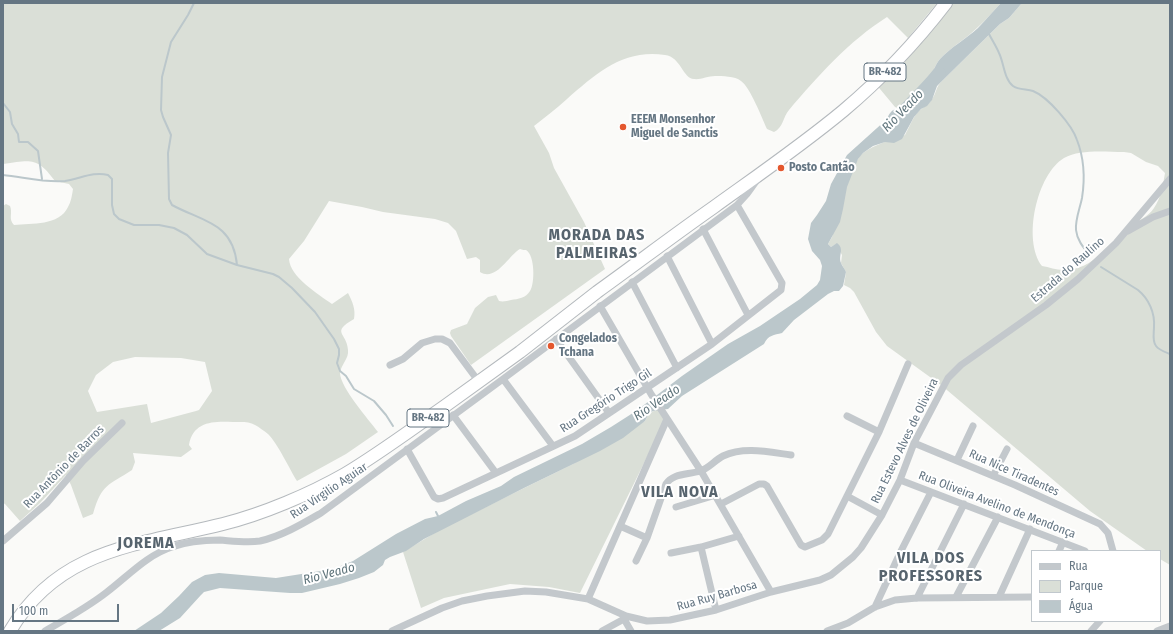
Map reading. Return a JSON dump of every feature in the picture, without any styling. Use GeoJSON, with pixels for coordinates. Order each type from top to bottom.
{"type":"FeatureCollection","features":[{"type":"Feature","properties":{"kind":"highway","name":"BR-482"},"geometry":{"type":"LineString","coordinates":[[10,631],[24,610],[37,595],[53,580],[74,567],[102,554],[134,544],[239,519],[320,487],[387,448],[479,382],[665,242],[762,173],[845,109],[909,48],[946,3]]}},
{"type":"Feature","properties":{"kind":"street","name":"Rua Virgilio Aguiar"},"geometry":{"type":"LineString","coordinates":[[45,631],[93,602],[134,569],[171,547],[203,540],[243,542],[260,541],[294,528],[327,508],[737,205],[762,173]]}},
{"type":"Feature","properties":{"kind":"street","name":"Estrada do Raulino"},"geometry":{"type":"LineString","coordinates":[[948,378],[974,355],[1062,293],[1108,250],[1170,179]]}},
{"type":"Feature","properties":{"kind":"street","name":"Rua Gregório Trigo Gil"},"geometry":{"type":"LineString","coordinates":[[407,449],[434,497],[438,499],[443,498],[574,436],[712,344],[781,290],[782,283],[737,205]]}},
{"type":"Feature","properties":{"kind":"street"},"geometry":{"type":"LineString","coordinates":[[1123,234],[1153,217],[1170,211]]}},
{"type":"Feature","properties":{"kind":"street"},"geometry":{"type":"LineString","coordinates":[[703,229],[748,315]]}},
{"type":"Feature","properties":{"kind":"street"},"geometry":{"type":"LineString","coordinates":[[667,256],[712,344]]}},
{"type":"Feature","properties":{"kind":"street"},"geometry":{"type":"LineString","coordinates":[[632,282],[677,368]]}},
{"type":"Feature","properties":{"kind":"street"},"geometry":{"type":"LineString","coordinates":[[600,306],[651,394],[702,471],[771,592]]}},
{"type":"Feature","properties":{"kind":"street"},"geometry":{"type":"LineString","coordinates":[[390,365],[403,359],[422,343],[442,339],[450,343],[479,382]]}},
{"type":"Feature","properties":{"kind":"street"},"geometry":{"type":"LineString","coordinates":[[556,339],[609,413]]}},
{"type":"Feature","properties":{"kind":"street"},"geometry":{"type":"LineString","coordinates":[[721,504],[759,484],[764,484],[767,486],[799,543],[803,547],[822,540],[828,534],[879,432],[908,364]]}},
{"type":"Feature","properties":{"kind":"street","name":"Rua Estevo Alves de Oliveira"},"geometry":{"type":"LineString","coordinates":[[771,592],[820,580],[831,575],[857,552],[882,515],[900,480],[914,443],[948,378]]}},
{"type":"Feature","properties":{"kind":"street"},"geometry":{"type":"LineString","coordinates":[[503,379],[553,446]]}},
{"type":"Feature","properties":{"kind":"street"},"geometry":{"type":"LineString","coordinates":[[453,415],[496,473]]}},
{"type":"Feature","properties":{"kind":"street"},"geometry":{"type":"LineString","coordinates":[[847,416],[879,432]]}},
{"type":"Feature","properties":{"kind":"street"},"geometry":{"type":"LineString","coordinates":[[588,599],[667,418]]}},
{"type":"Feature","properties":{"kind":"street","name":"Rua Antônio de Barros"},"geometry":{"type":"LineString","coordinates":[[3,542],[47,503],[83,461],[122,423]]}},
{"type":"Feature","properties":{"kind":"street"},"geometry":{"type":"LineString","coordinates":[[957,460],[973,426]]}},
{"type":"Feature","properties":{"kind":"street","name":"Rua Nice Tiradentes"},"geometry":{"type":"LineString","coordinates":[[914,443],[1027,490],[1088,518],[1104,527],[1108,533],[1113,550]]}},
{"type":"Feature","properties":{"kind":"street"},"geometry":{"type":"LineString","coordinates":[[636,561],[647,538],[668,481],[674,476],[702,471],[725,455],[738,452],[754,450],[791,455]]}},
{"type":"Feature","properties":{"kind":"street"},"geometry":{"type":"LineString","coordinates":[[993,476],[1007,450]]}},
{"type":"Feature","properties":{"kind":"street","name":"Rua Oliveira Avelino de Mendonça"},"geometry":{"type":"LineString","coordinates":[[900,480],[1083,550]]}},
{"type":"Feature","properties":{"kind":"street"},"geometry":{"type":"LineString","coordinates":[[876,607],[900,553],[931,492]]}},
{"type":"Feature","properties":{"kind":"street"},"geometry":{"type":"LineString","coordinates":[[676,507],[716,495]]}},
{"type":"Feature","properties":{"kind":"street","name":"Rua Estevo Alves de Oliveira"},"geometry":{"type":"LineString","coordinates":[[847,496],[882,515]]}},
{"type":"Feature","properties":{"kind":"street"},"geometry":{"type":"LineString","coordinates":[[917,598],[964,504]]}},
{"type":"Feature","properties":{"kind":"street"},"geometry":{"type":"LineString","coordinates":[[956,597],[998,517]]}},
{"type":"Feature","properties":{"kind":"street"},"geometry":{"type":"LineString","coordinates":[[620,526],[647,538]]}},
{"type":"Feature","properties":{"kind":"street"},"geometry":{"type":"LineString","coordinates":[[999,597],[1030,529]]}},
{"type":"Feature","properties":{"kind":"street"},"geometry":{"type":"LineString","coordinates":[[671,554],[739,536]]}},
{"type":"Feature","properties":{"kind":"street"},"geometry":{"type":"LineString","coordinates":[[1059,550],[1063,542]]}},
{"type":"Feature","properties":{"kind":"street"},"geometry":{"type":"LineString","coordinates":[[701,547],[716,610]]}},
{"type":"Feature","properties":{"kind":"street","name":"Rua Ruy Barbosa"},"geometry":{"type":"LineString","coordinates":[[392,631],[442,608],[462,601],[487,596],[536,591],[588,599],[625,617],[647,621],[670,620],[716,610],[771,592]]}},
{"type":"Feature","properties":{"kind":"street"},"geometry":{"type":"LineString","coordinates":[[827,631],[848,623],[876,607],[895,600],[956,597],[1031,597]]}},
{"type":"Feature","properties":{"kind":"street"},"geometry":{"type":"LineString","coordinates":[[602,631],[625,617],[631,631]]}},
{"type":"Feature","properties":{"kind":"street"},"geometry":{"type":"LineString","coordinates":[[1091,631],[1099,622]]}},
{"type":"Feature","properties":{"kind":"street"},"geometry":{"type":"LineString","coordinates":[[1157,631],[1170,626]]}},
{"type":"Feature","properties":{"kind":"green space"},"geometry":{"type":"Polygon","coordinates":[[[3,3],[937,3],[908,38],[887,17],[873,26],[847,48],[811,84],[789,110],[779,128],[774,132],[767,129],[752,96],[741,81],[725,76],[712,76],[696,79],[690,78],[675,60],[665,55],[650,54],[623,59],[589,80],[534,126],[549,153],[554,168],[584,222],[605,269],[471,365],[451,336],[451,330],[467,324],[475,308],[488,297],[496,295],[499,301],[504,301],[522,298],[526,295],[530,291],[533,282],[533,263],[529,253],[526,250],[520,249],[497,271],[486,274],[480,272],[480,260],[476,257],[467,259],[456,231],[448,223],[435,219],[383,212],[329,201],[304,241],[289,259],[294,272],[299,279],[332,304],[348,293],[353,305],[354,319],[341,330],[347,344],[348,353],[340,373],[341,379],[350,395],[378,432],[346,454],[297,481],[272,438],[258,427],[244,422],[219,422],[205,424],[195,431],[191,437],[189,445],[192,449],[181,457],[133,453],[135,462],[132,470],[107,486],[96,504],[93,514],[83,518],[66,475],[40,503],[20,521],[3,503],[3,206],[6,204],[10,206],[11,220],[14,225],[52,221],[64,213],[68,207],[73,189],[69,184],[55,181],[49,173],[33,162],[27,161],[3,164],[3,3]],[[135,357],[113,362],[96,375],[88,391],[97,412],[147,404],[151,423],[199,410],[212,391],[205,362],[181,358],[135,357]]]}},
{"type":"Feature","properties":{"kind":"green space"},"geometry":{"type":"Polygon","coordinates":[[[949,3],[1001,3],[984,21],[940,59],[934,69],[929,85],[919,99],[908,107],[895,107],[875,83],[949,3]]]}},
{"type":"Feature","properties":{"kind":"green space"},"geometry":{"type":"Polygon","coordinates":[[[1022,3],[1170,3],[1170,565],[1161,560],[1161,550],[1146,550],[1090,511],[941,385],[887,346],[876,332],[854,292],[844,285],[846,272],[841,263],[842,255],[836,244],[831,247],[828,244],[832,237],[849,179],[858,159],[863,153],[873,147],[905,135],[915,115],[930,103],[941,82],[1000,24],[1009,18],[1022,3]],[[1085,152],[1070,155],[1054,166],[1046,178],[1035,208],[1033,240],[1036,255],[1042,266],[1063,270],[1083,266],[1099,255],[1129,227],[1152,211],[1160,196],[1165,173],[1158,166],[1146,162],[1131,153],[1085,152]]]}},
{"type":"Feature","properties":{"kind":"green space"},"geometry":{"type":"Polygon","coordinates":[[[655,410],[663,410],[666,415],[580,593],[549,587],[510,584],[444,598],[421,608],[403,552],[443,528],[573,464],[645,421],[648,415],[655,410]]]}},
{"type":"Feature","properties":{"kind":"water"},"geometry":{"type":"Polygon","coordinates":[[[1001,3],[1022,3],[1009,18],[1000,24],[937,86],[932,100],[914,117],[902,139],[894,143],[885,142],[873,146],[863,153],[858,159],[847,187],[840,222],[828,244],[831,247],[837,243],[841,248],[840,260],[846,272],[843,286],[839,291],[834,291],[828,294],[794,320],[782,333],[769,337],[764,344],[682,396],[668,409],[653,411],[648,415],[645,421],[623,438],[424,539],[406,551],[390,557],[385,560],[383,565],[374,572],[340,584],[302,593],[220,588],[204,592],[180,618],[159,631],[134,631],[161,613],[192,582],[205,575],[219,573],[276,578],[333,569],[353,561],[396,534],[425,519],[438,516],[466,501],[501,486],[514,477],[582,444],[636,411],[682,376],[728,344],[760,326],[800,299],[817,285],[820,280],[822,266],[820,260],[812,251],[808,239],[811,223],[826,201],[831,184],[847,155],[887,119],[892,111],[908,107],[919,100],[926,91],[934,69],[940,59],[978,28],[1001,3]]]}},
{"type":"Feature","properties":{"kind":"waterway"},"geometry":{"type":"LineString","coordinates":[[194,3],[171,42],[162,77],[161,110],[171,135],[168,153],[169,199],[172,205],[215,225],[223,232],[230,240],[237,265]]}},
{"type":"Feature","properties":{"kind":"waterway"},"geometry":{"type":"LineString","coordinates":[[989,34],[1001,57],[1010,83],[1017,88],[1033,91],[1046,99],[1065,119],[1074,134],[1081,154],[1084,176],[1082,198],[1077,218],[1076,230],[1079,240],[1089,254]]}},
{"type":"Feature","properties":{"kind":"waterway","name":"Rio Veado"},"geometry":{"type":"LineString","coordinates":[[897,119],[939,73]]}},
{"type":"Feature","properties":{"kind":"waterway"},"geometry":{"type":"LineString","coordinates":[[3,103],[10,112],[12,124],[18,134],[19,142],[28,142],[38,151],[42,179]]}},
{"type":"Feature","properties":{"kind":"waterway"},"geometry":{"type":"LineString","coordinates":[[3,175],[42,181],[65,181],[97,174],[108,175],[112,179],[112,205],[114,214],[119,219],[134,225],[159,225],[174,228],[187,235],[207,254],[237,265],[273,274],[279,277],[315,312],[334,339],[339,349],[337,363],[340,371],[346,376],[354,389],[374,401],[393,426]]}},
{"type":"Feature","properties":{"kind":"waterway"},"geometry":{"type":"LineString","coordinates":[[1101,267],[1142,294],[1148,302],[1152,312],[1155,344],[1160,350],[1170,354]]}},
{"type":"Feature","properties":{"kind":"waterway"},"geometry":{"type":"LineString","coordinates":[[436,512],[439,518]]}},
{"type":"Feature","properties":{"kind":"place","name":"EEEM Monsenhor Miguel de Sanctis"},"geometry":{"type":"Point","coordinates":[623,127]}},
{"type":"Feature","properties":{"kind":"place","name":"Posto Cantão"},"geometry":{"type":"Point","coordinates":[781,168]}},
{"type":"Feature","properties":{"kind":"place","name":"Congelados Tchana"},"geometry":{"type":"Point","coordinates":[551,346]}},
{"type":"Feature","properties":{"kind":"district","name":"MORADA DAS PALMEIRAS"},"geometry":{"type":"Point","coordinates":[597,245]}},
{"type":"Feature","properties":{"kind":"district","name":"VILA NOVA"},"geometry":{"type":"Point","coordinates":[680,493]}},
{"type":"Feature","properties":{"kind":"district","name":"JOREMA"},"geometry":{"type":"Point","coordinates":[146,544]}},
{"type":"Feature","properties":{"kind":"district","name":"VILA DOS PROFESSORES"},"geometry":{"type":"Point","coordinates":[931,568]}}]}
